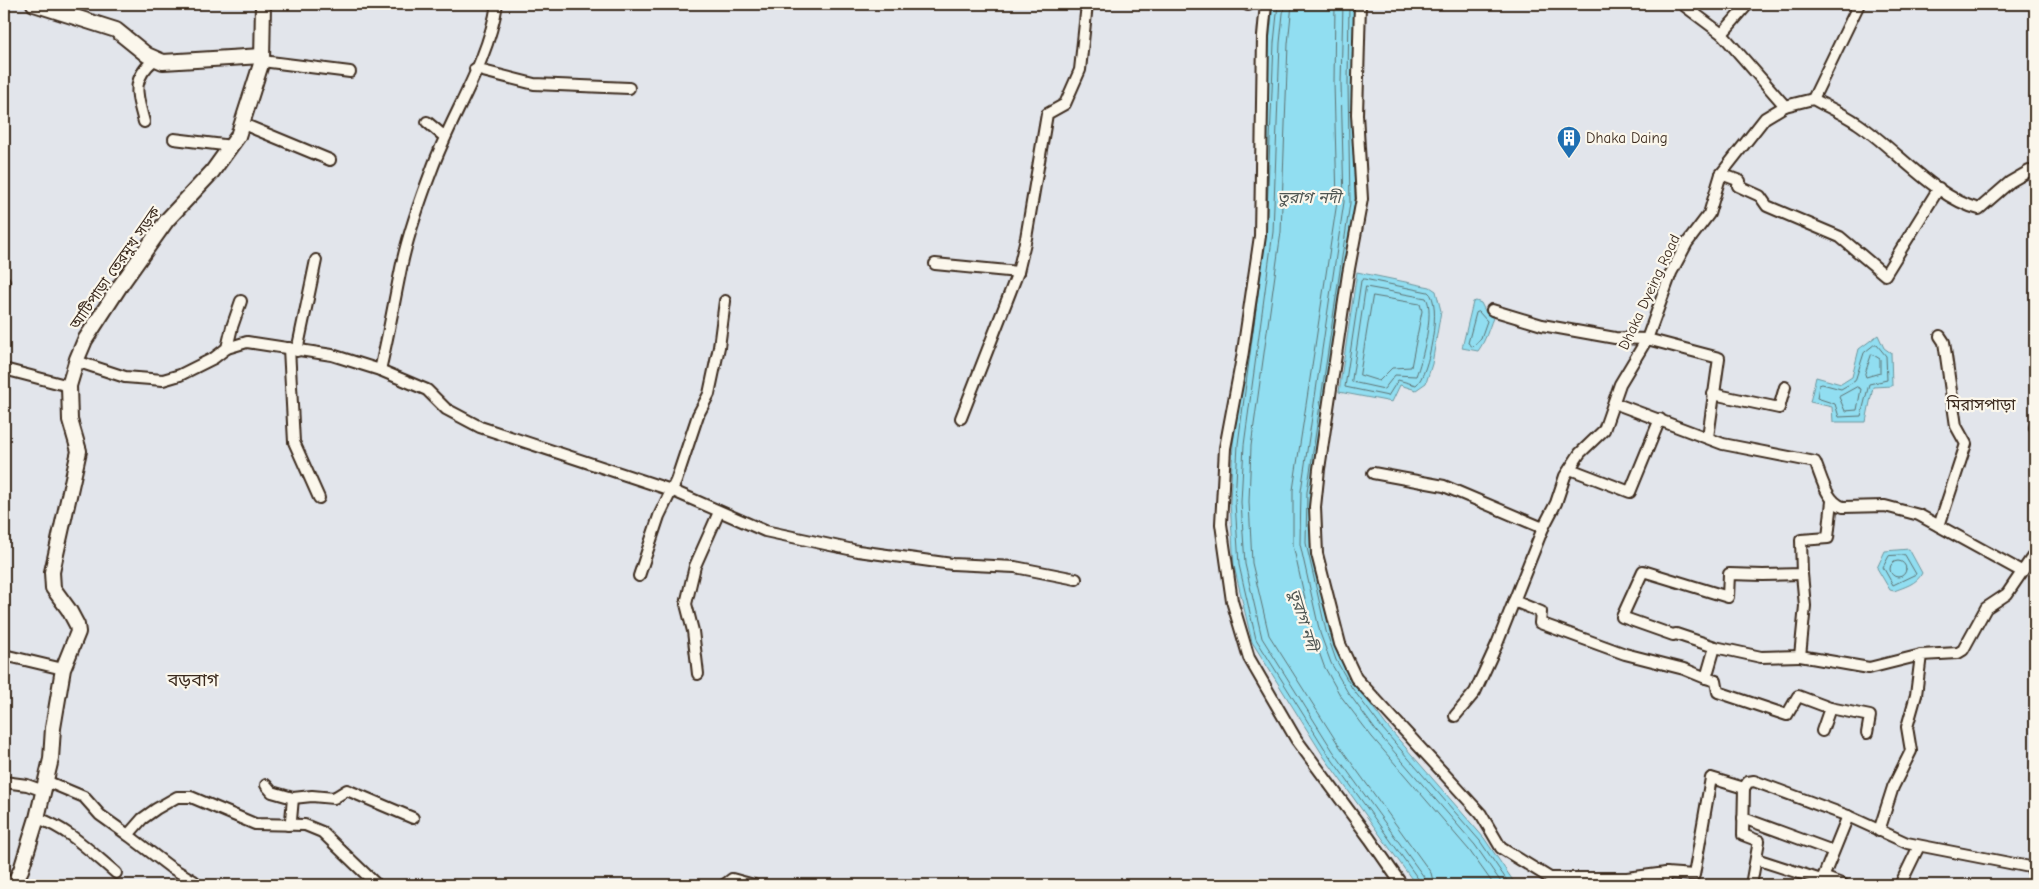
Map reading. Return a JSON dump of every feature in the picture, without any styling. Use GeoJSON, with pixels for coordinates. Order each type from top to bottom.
{"type":"FeatureCollection","features":[{"type":"Feature","properties":{"kind":"main road"},"geometry":{"type":"LineString","coordinates":[[34,4],[116,30],[154,60],[163,62],[262,59]]}},
{"type":"Feature","properties":{"kind":"main road","name":"আটিপাড়া তেরমুখ সড়ক"},"geometry":{"type":"LineString","coordinates":[[10,883],[37,818],[51,759],[53,728],[63,670],[78,632],[77,625],[69,610],[53,588],[52,572],[79,451],[70,420],[69,386],[76,361],[85,340],[115,293],[167,220],[212,172],[232,146],[243,124],[262,59],[263,4]]}},
{"type":"Feature","properties":{"kind":"street"},"geometry":{"type":"LineString","coordinates":[[380,370],[403,259],[422,195],[486,44],[497,4]]}},
{"type":"Feature","properties":{"kind":"street"},"geometry":{"type":"LineString","coordinates":[[961,418],[1018,272],[1026,238],[1047,114],[1065,104],[1080,70],[1087,4]]}},
{"type":"Feature","properties":{"kind":"street"},"geometry":{"type":"LineString","coordinates":[[1266,4],[1263,36],[1260,236],[1242,358],[1224,448],[1221,524],[1232,601],[1249,658],[1296,739],[1402,885]]}},
{"type":"Feature","properties":{"kind":"street"},"geometry":{"type":"LineString","coordinates":[[1360,4],[1357,114],[1362,199],[1346,284],[1319,469],[1316,507],[1317,554],[1340,644],[1356,678],[1481,814],[1501,848],[1550,878],[1627,878],[1666,873],[1694,875],[1711,778],[1744,788]]}},
{"type":"Feature","properties":{"kind":"street"},"geometry":{"type":"LineString","coordinates":[[1682,4],[1722,34],[1785,106]]}},
{"type":"Feature","properties":{"kind":"street"},"geometry":{"type":"LineString","coordinates":[[1722,34],[1748,4]]}},
{"type":"Feature","properties":{"kind":"street"},"geometry":{"type":"LineString","coordinates":[[1859,4],[1813,99],[1857,122],[1939,188],[1968,206],[1979,209],[2010,182],[2028,171],[2035,173]]}},
{"type":"Feature","properties":{"kind":"street"},"geometry":{"type":"LineString","coordinates":[[262,59],[350,72]]}},
{"type":"Feature","properties":{"kind":"street"},"geometry":{"type":"LineString","coordinates":[[144,122],[137,94],[138,82],[145,68],[154,60]]}},
{"type":"Feature","properties":{"kind":"street"},"geometry":{"type":"LineString","coordinates":[[475,69],[534,84],[629,88]]}},
{"type":"Feature","properties":{"kind":"street","name":"Dhaka Dyeing Road"},"geometry":{"type":"LineString","coordinates":[[1455,716],[1475,692],[1497,644],[1543,528],[1556,503],[1564,476],[1580,454],[1604,430],[1620,384],[1647,339],[1671,273],[1687,242],[1709,214],[1721,174],[1766,118],[1785,106],[1813,99]]}},
{"type":"Feature","properties":{"kind":"street"},"geometry":{"type":"LineString","coordinates":[[427,122],[446,137]]}},
{"type":"Feature","properties":{"kind":"street"},"geometry":{"type":"LineString","coordinates":[[243,124],[330,160]]}},
{"type":"Feature","properties":{"kind":"street"},"geometry":{"type":"LineString","coordinates":[[174,139],[232,146]]}},
{"type":"Feature","properties":{"kind":"street"},"geometry":{"type":"LineString","coordinates":[[1721,174],[1740,181],[1738,186],[1760,196],[1766,206],[1840,237],[1885,275],[1939,188]]}},
{"type":"Feature","properties":{"kind":"street"},"geometry":{"type":"LineString","coordinates":[[316,260],[293,350],[294,442],[319,498]]}},
{"type":"Feature","properties":{"kind":"street"},"geometry":{"type":"LineString","coordinates":[[935,264],[1018,272]]}},
{"type":"Feature","properties":{"kind":"street"},"geometry":{"type":"LineString","coordinates":[[639,576],[659,516],[671,490],[698,415],[709,394],[719,347],[725,301]]}},
{"type":"Feature","properties":{"kind":"street"},"geometry":{"type":"LineString","coordinates":[[227,348],[241,302]]}},
{"type":"Feature","properties":{"kind":"street"},"geometry":{"type":"LineString","coordinates":[[1492,310],[1542,326],[1615,338],[1647,339],[1719,358],[1708,437]]}},
{"type":"Feature","properties":{"kind":"street"},"geometry":{"type":"LineString","coordinates":[[1939,526],[1944,504],[1961,464],[1966,444],[1956,426],[1944,342],[1940,336]]}},
{"type":"Feature","properties":{"kind":"street"},"geometry":{"type":"LineString","coordinates":[[76,361],[125,377],[163,380],[180,375],[214,358],[227,348],[247,342],[332,355],[380,370],[427,390],[446,409],[480,427],[671,490],[765,531],[814,543],[952,564],[1016,567],[1076,579]]}},
{"type":"Feature","properties":{"kind":"street"},"geometry":{"type":"LineString","coordinates":[[4,369],[69,386]]}},
{"type":"Feature","properties":{"kind":"street"},"geometry":{"type":"LineString","coordinates":[[1713,394],[1779,408],[1785,387]]}},
{"type":"Feature","properties":{"kind":"street"},"geometry":{"type":"LineString","coordinates":[[1614,403],[1723,444],[1815,462],[1832,501],[1828,538],[1801,540],[1805,606],[1800,656]]}},
{"type":"Feature","properties":{"kind":"street"},"geometry":{"type":"LineString","coordinates":[[1570,469],[1630,492],[1660,419]]}},
{"type":"Feature","properties":{"kind":"street"},"geometry":{"type":"LineString","coordinates":[[1373,473],[1444,486],[1543,528]]}},
{"type":"Feature","properties":{"kind":"street"},"geometry":{"type":"LineString","coordinates":[[1832,501],[1843,507],[1885,506],[1919,515],[2021,571]]}},
{"type":"Feature","properties":{"kind":"street"},"geometry":{"type":"LineString","coordinates":[[698,674],[686,604],[694,566],[719,512]]}},
{"type":"Feature","properties":{"kind":"street"},"geometry":{"type":"LineString","coordinates":[[1802,574],[1763,576],[1729,574],[1728,597],[1643,571],[1622,617],[1673,636],[1676,634],[1715,647],[1761,657],[1800,656],[1869,668],[1922,656],[1958,653],[1963,650],[1986,608],[2007,594],[2035,553]]}},
{"type":"Feature","properties":{"kind":"street"},"geometry":{"type":"LineString","coordinates":[[1514,601],[1541,612],[1540,623],[1625,654],[1716,681],[1718,692],[1787,715],[1798,696],[1830,708],[1870,716],[1867,733]]}},
{"type":"Feature","properties":{"kind":"street"},"geometry":{"type":"LineString","coordinates":[[1706,678],[1715,647]]}},
{"type":"Feature","properties":{"kind":"street"},"geometry":{"type":"LineString","coordinates":[[4,656],[63,670]]}},
{"type":"Feature","properties":{"kind":"street"},"geometry":{"type":"LineString","coordinates":[[1878,831],[1893,787],[1910,751],[1907,727],[1916,695],[1922,656]]}},
{"type":"Feature","properties":{"kind":"street"},"geometry":{"type":"LineString","coordinates":[[1822,731],[1830,708]]}},
{"type":"Feature","properties":{"kind":"street"},"geometry":{"type":"LineString","coordinates":[[1751,885],[1759,841],[1743,834],[1743,818],[1744,788],[1748,782],[1754,781],[1848,816],[1878,831],[1919,846],[2035,868]]}},
{"type":"Feature","properties":{"kind":"street"},"geometry":{"type":"LineString","coordinates":[[4,782],[45,786],[84,797],[100,814],[170,867],[194,881]]}},
{"type":"Feature","properties":{"kind":"street"},"geometry":{"type":"LineString","coordinates":[[266,785],[272,792],[293,798],[312,796],[334,798],[347,790],[413,818]]}},
{"type":"Feature","properties":{"kind":"street"},"geometry":{"type":"LineString","coordinates":[[128,835],[142,819],[178,797],[191,798],[255,824],[305,825],[322,832],[377,885]]}},
{"type":"Feature","properties":{"kind":"street"},"geometry":{"type":"LineString","coordinates":[[288,826],[291,820],[293,798]]}},
{"type":"Feature","properties":{"kind":"street"},"geometry":{"type":"LineString","coordinates":[[1821,881],[1848,816]]}},
{"type":"Feature","properties":{"kind":"street"},"geometry":{"type":"LineString","coordinates":[[37,818],[52,823],[116,873]]}},
{"type":"Feature","properties":{"kind":"street"},"geometry":{"type":"LineString","coordinates":[[1743,818],[1834,851]]}},
{"type":"Feature","properties":{"kind":"street"},"geometry":{"type":"LineString","coordinates":[[1900,885],[1919,846]]}},
{"type":"Feature","properties":{"kind":"street"},"geometry":{"type":"LineString","coordinates":[[1756,859],[1821,881],[1844,885]]}},
{"type":"Feature","properties":{"kind":"street"},"geometry":{"type":"LineString","coordinates":[[1666,873],[1666,885]]}},
{"type":"Feature","properties":{"kind":"street"},"geometry":{"type":"LineString","coordinates":[[724,885],[732,879],[754,885]]}},
{"type":"Feature","properties":{"kind":"water","name":"তুরাগ নদী"},"geometry":{"type":"Polygon","coordinates":[[[1273,4],[1354,4],[1355,203],[1312,492],[1311,542],[1331,630],[1341,658],[1357,686],[1386,725],[1484,838],[1516,885],[1416,885],[1324,757],[1252,642],[1234,566],[1230,502],[1233,444],[1262,231],[1269,42],[1273,4]]]}},
{"type":"Feature","properties":{"kind":"water"},"geometry":{"type":"Polygon","coordinates":[[[1357,272],[1430,287],[1436,291],[1441,311],[1432,364],[1426,383],[1416,390],[1400,385],[1392,402],[1339,392],[1357,272]]]}},
{"type":"Feature","properties":{"kind":"water"},"geometry":{"type":"Polygon","coordinates":[[[1473,302],[1481,303],[1486,313],[1493,318],[1478,351],[1462,348],[1473,302]]]}},
{"type":"Feature","properties":{"kind":"water"},"geometry":{"type":"Polygon","coordinates":[[[1878,335],[1884,348],[1891,353],[1892,386],[1873,387],[1866,422],[1833,422],[1832,407],[1810,402],[1816,377],[1841,384],[1852,377],[1859,349],[1878,335]]]}},
{"type":"Feature","properties":{"kind":"water"},"geometry":{"type":"Polygon","coordinates":[[[1909,549],[1922,573],[1910,585],[1894,591],[1890,590],[1877,568],[1885,551],[1909,549]]]}},
{"type":"Feature","properties":{"kind":"place","name":"Dhaka Daing"},"geometry":{"type":"Point","coordinates":[1569,159]}},
{"type":"Feature","properties":{"kind":"district","name":"মিরাসপাড়া"},"geometry":{"type":"Point","coordinates":[1981,405]}},
{"type":"Feature","properties":{"kind":"district","name":"বড়বাগ"},"geometry":{"type":"Point","coordinates":[193,680]}}]}
